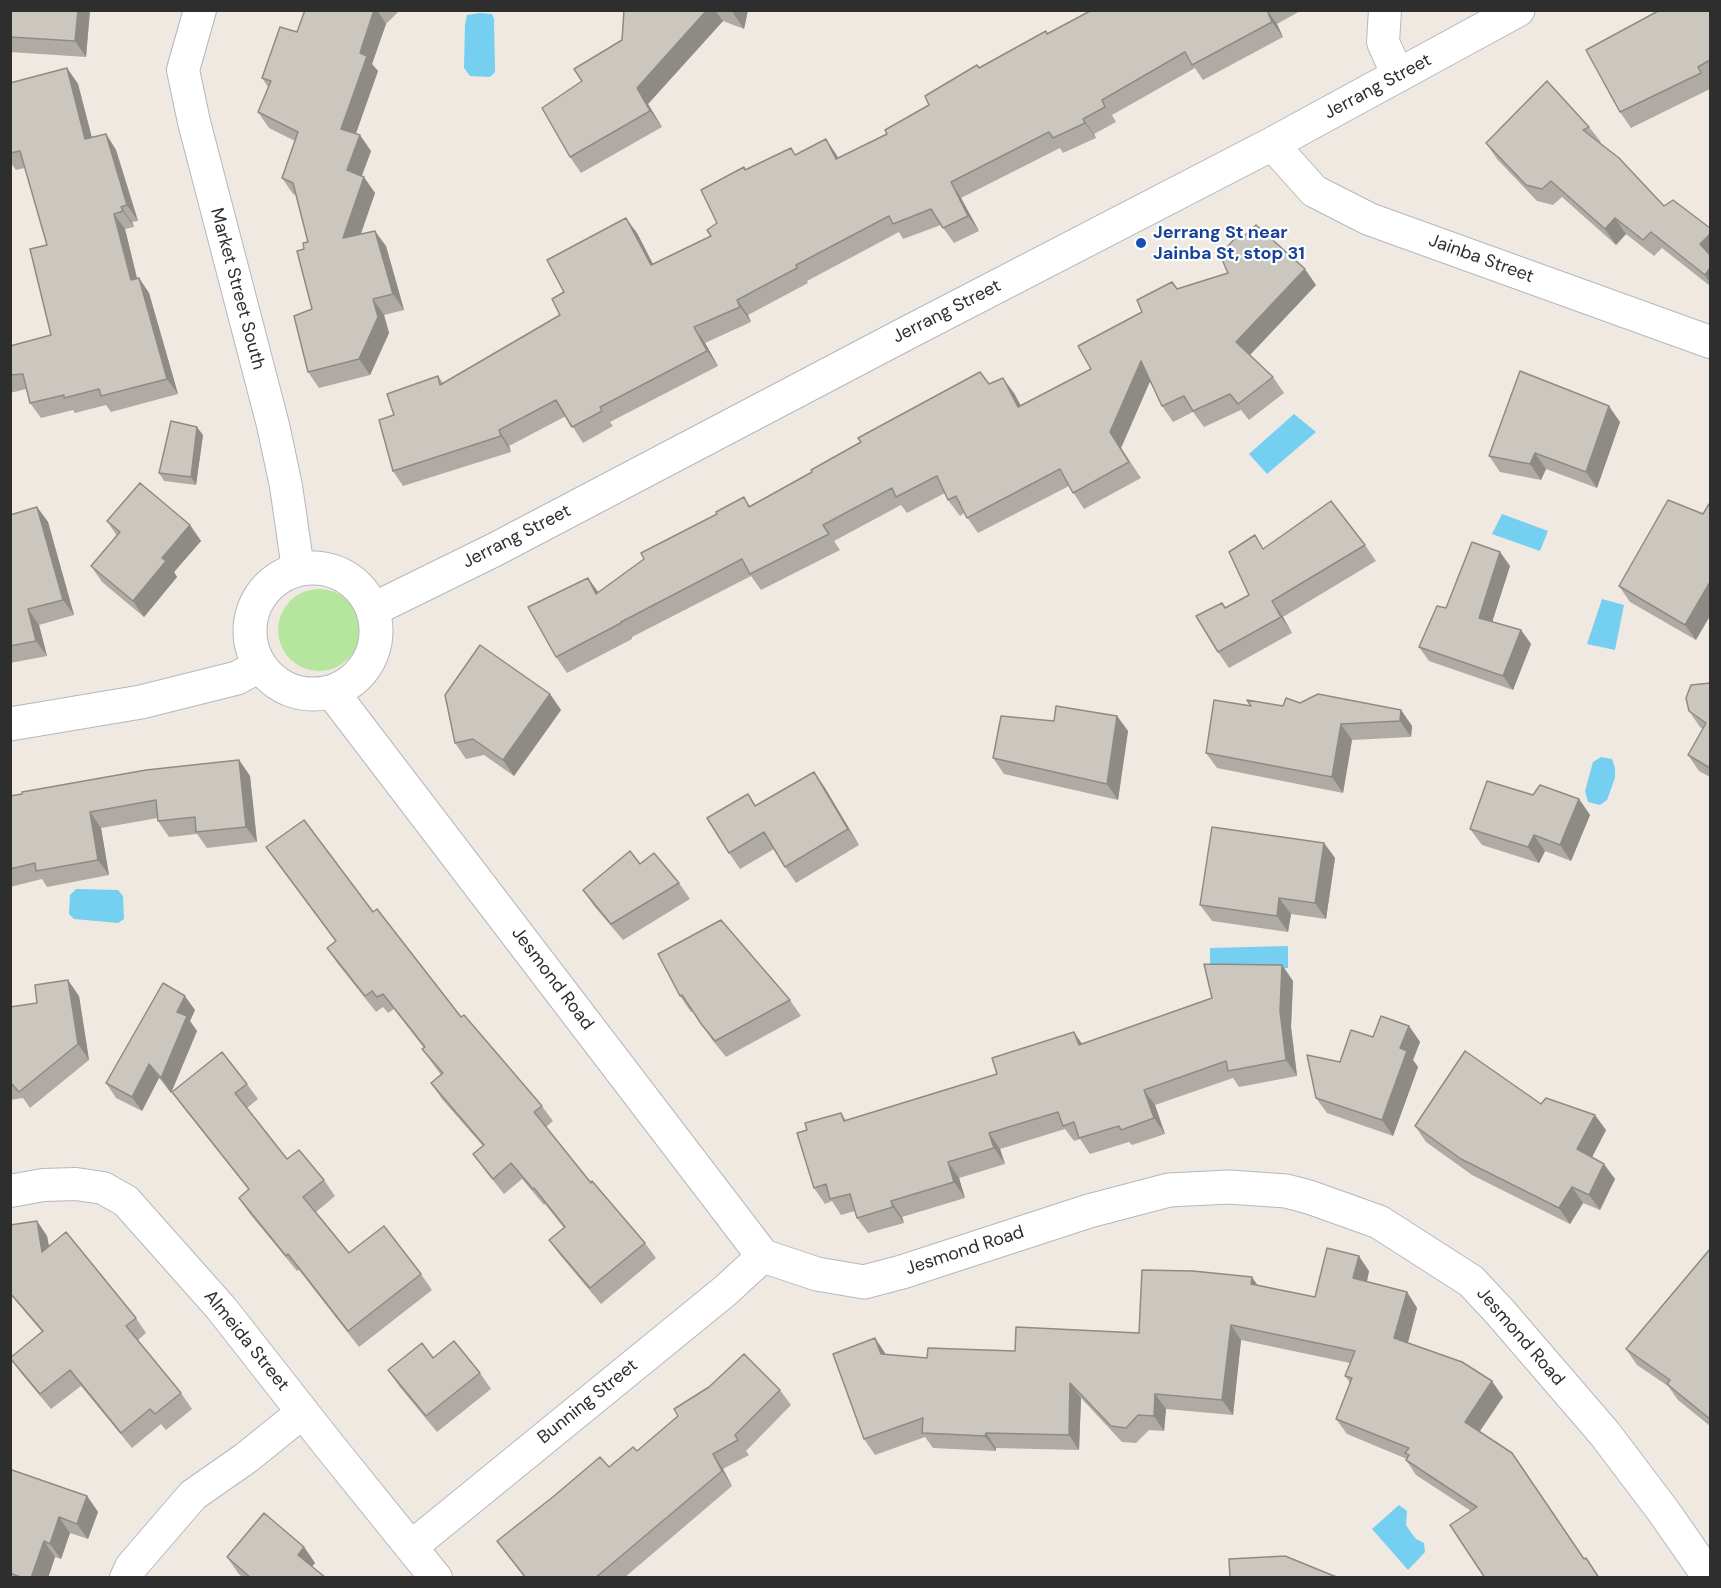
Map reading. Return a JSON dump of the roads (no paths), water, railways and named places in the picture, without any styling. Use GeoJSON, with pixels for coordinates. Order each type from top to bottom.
{"type":"FeatureCollection","features":[{"type":"Feature","properties":{"kind":"street","name":"Market Street South"},"geometry":{"type":"LineString","coordinates":[[201,10],[183,70],[198,138],[273,424],[286,486],[298,569]]}},
{"type":"Feature","properties":{"kind":"street"},"geometry":{"type":"LineString","coordinates":[[1385,10],[1383,42],[1398,76]]}},
{"type":"Feature","properties":{"kind":"street","name":"Jerrang Street"},"geometry":{"type":"LineString","coordinates":[[374,609],[494,550],[1272,144],[1518,10]]}},
{"type":"Feature","properties":{"kind":"street","name":"Jainba Street"},"geometry":{"type":"LineString","coordinates":[[1272,144],[1314,191],[1369,219],[1710,342]]}},
{"type":"Feature","properties":{"kind":"street"},"geometry":{"type":"LineString","coordinates":[[316,567],[340,573],[360,588],[374,609],[377,634],[371,659],[355,680],[332,692],[312,695],[292,691],[273,681],[259,666],[251,645],[250,622],[257,600],[272,582],[298,569],[316,567]]}},
{"type":"Feature","properties":{"kind":"street"},"geometry":{"type":"LineString","coordinates":[[10,724],[141,702],[237,678],[259,666]]}},
{"type":"Feature","properties":{"kind":"street","name":"Jesmond Road"},"geometry":{"type":"LineString","coordinates":[[332,692],[763,1256],[817,1274],[864,1282],[902,1272],[1089,1211],[1169,1190],[1229,1187],[1287,1191],[1309,1197],[1378,1222],[1471,1281],[1605,1434],[1710,1578]]}},
{"type":"Feature","properties":{"kind":"street","name":"Almeida Street"},"geometry":{"type":"LineString","coordinates":[[10,1191],[43,1185],[76,1184],[103,1188],[126,1201],[221,1308],[436,1578]]}},
{"type":"Feature","properties":{"kind":"street","name":"Bunning Street"},"geometry":{"type":"LineString","coordinates":[[411,1547],[725,1291],[763,1256]]}},
{"type":"Feature","properties":{"kind":"street"},"geometry":{"type":"LineString","coordinates":[[126,1578],[131,1568],[193,1495],[246,1458],[303,1412]]}},
{"type":"Feature","properties":{"kind":"water"},"geometry":{"type":"Polygon","coordinates":[[[492,14],[494,19],[495,72],[490,77],[470,76],[464,68],[467,15],[492,14]]]}},
{"type":"Feature","properties":{"kind":"water"},"geometry":{"type":"Polygon","coordinates":[[[1294,414],[1316,432],[1267,474],[1249,454],[1294,414]]]}},
{"type":"Feature","properties":{"kind":"water"},"geometry":{"type":"Polygon","coordinates":[[[1502,514],[1548,531],[1540,551],[1492,534],[1502,514]]]}},
{"type":"Feature","properties":{"kind":"water"},"geometry":{"type":"Polygon","coordinates":[[[1602,599],[1624,605],[1615,650],[1587,644],[1602,599]]]}},
{"type":"Feature","properties":{"kind":"water"},"geometry":{"type":"Polygon","coordinates":[[[1601,757],[1612,759],[1615,778],[1607,800],[1600,805],[1588,802],[1585,791],[1593,762],[1601,757]]]}},
{"type":"Feature","properties":{"kind":"water"},"geometry":{"type":"Polygon","coordinates":[[[76,889],[118,890],[123,896],[124,919],[118,923],[74,919],[69,914],[70,895],[76,889]]]}},
{"type":"Feature","properties":{"kind":"water"},"geometry":{"type":"Polygon","coordinates":[[[1288,946],[1288,968],[1210,970],[1210,948],[1288,946]]]}},
{"type":"Feature","properties":{"kind":"water"},"geometry":{"type":"Polygon","coordinates":[[[1399,1505],[1407,1511],[1406,1525],[1416,1539],[1424,1543],[1425,1552],[1408,1570],[1372,1529],[1399,1505]]]}},
{"type":"Feature","properties":{"kind":"place","name":"Jerrang St near Jainba St, stop 31"},"geometry":{"type":"Point","coordinates":[1141,243]}}]}
